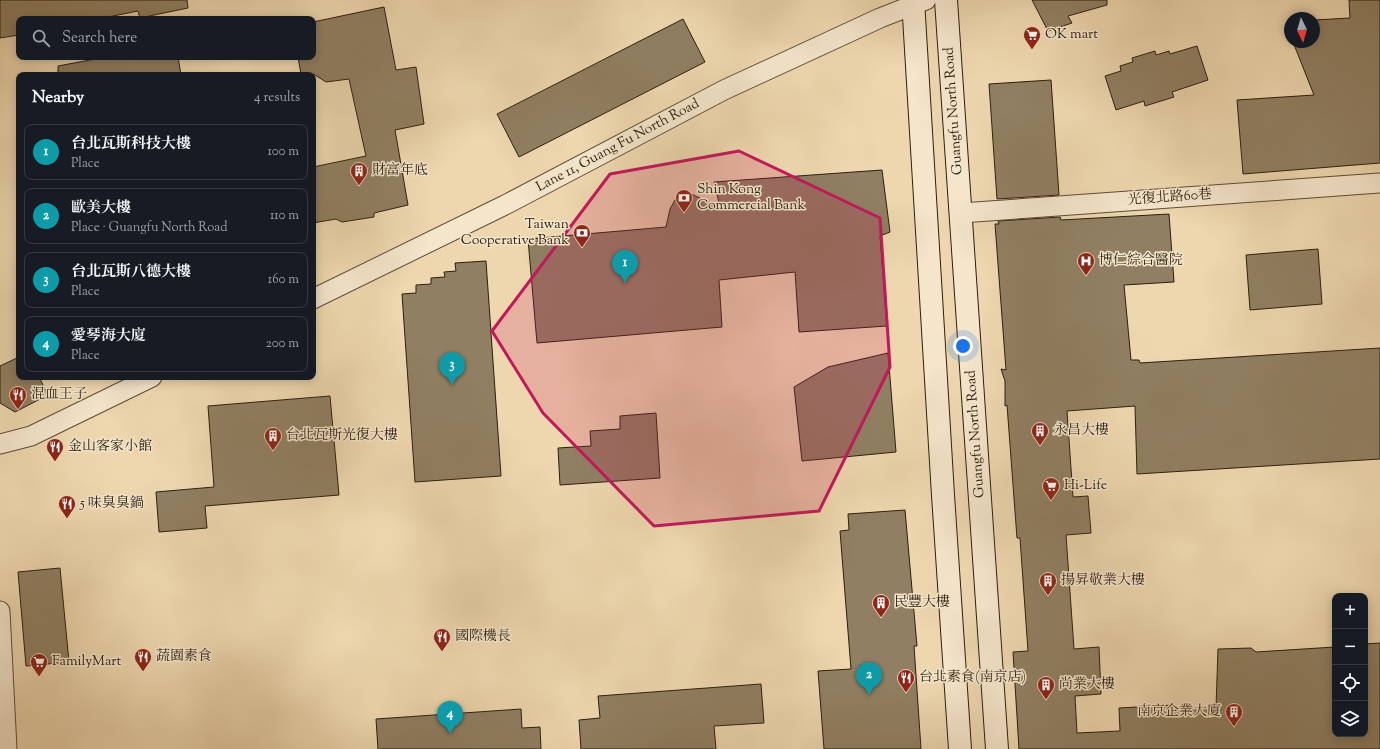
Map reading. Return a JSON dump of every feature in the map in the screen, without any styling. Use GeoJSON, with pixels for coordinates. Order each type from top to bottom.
{"type":"FeatureCollection","features":[{"type":"Feature","properties":{"kind":"main road","name":"Guangfu North Road"},"geometry":{"type":"LineString","coordinates":[[946,0],[997,749]]}},
{"type":"Feature","properties":{"kind":"main road"},"geometry":{"type":"LineString","coordinates":[[917,2],[943,495],[960,749]]}},
{"type":"Feature","properties":{"kind":"street","name":"Lane 11, Guang Fu North Road"},"geometry":{"type":"LineString","coordinates":[[316,298],[505,205],[724,90],[917,2]]}},
{"type":"Feature","properties":{"kind":"street","name":"光復北路60巷"},"geometry":{"type":"LineString","coordinates":[[961,213],[1380,183]]}},
{"type":"Feature","properties":{"kind":"street"},"geometry":{"type":"LineString","coordinates":[[0,444],[31,436],[146,380]]}},
{"type":"Feature","properties":{"kind":"street"},"geometry":{"type":"LineString","coordinates":[[0,611],[7,749]]}},
{"type":"Feature","properties":{"kind":"highlighted area"},"geometry":{"type":"Polygon","coordinates":[[[739,151],[880,218],[890,367],[819,511],[654,526],[543,413],[492,331],[610,174],[739,151]]]}},
{"type":"Feature","properties":{"kind":"building"},"geometry":{"type":"Polygon","coordinates":[[[0,0],[187,0],[188,8],[150,16],[139,16],[138,11],[113,16],[16,16],[16,35],[0,38],[0,0]]]}},
{"type":"Feature","properties":{"kind":"building"},"geometry":{"type":"Polygon","coordinates":[[[1032,0],[1107,0],[1107,5],[1068,16],[1072,23],[1048,31],[1032,0]]]}},
{"type":"Feature","properties":{"kind":"building"},"geometry":{"type":"Polygon","coordinates":[[[1349,0],[1380,0],[1380,163],[1243,174],[1237,100],[1314,95],[1295,48],[1320,48],[1320,20],[1350,18],[1349,0]]]}},
{"type":"Feature","properties":{"kind":"building"},"geometry":{"type":"Polygon","coordinates":[[[384,7],[396,70],[416,67],[424,124],[395,130],[408,205],[374,213],[374,217],[342,222],[336,219],[316,222],[316,166],[366,156],[349,79],[326,82],[316,76],[316,72],[301,72],[299,60],[316,60],[316,21],[384,7]]]}},
{"type":"Feature","properties":{"kind":"building"},"geometry":{"type":"Polygon","coordinates":[[[683,19],[705,62],[519,157],[497,114],[683,19]]]}},
{"type":"Feature","properties":{"kind":"building"},"geometry":{"type":"Polygon","coordinates":[[[1197,46],[1208,80],[1172,92],[1174,97],[1145,106],[1144,101],[1116,110],[1105,76],[1121,71],[1120,66],[1133,62],[1132,58],[1155,51],[1156,55],[1169,51],[1170,54],[1197,46]]]}},
{"type":"Feature","properties":{"kind":"building"},"geometry":{"type":"Polygon","coordinates":[[[90,60],[178,60],[180,72],[58,72],[58,66],[90,60]]]}},
{"type":"Feature","properties":{"kind":"building"},"geometry":{"type":"Polygon","coordinates":[[[1051,80],[1059,195],[997,199],[989,84],[1051,80]]]}},
{"type":"Feature","properties":{"kind":"building"},"geometry":{"type":"Polygon","coordinates":[[[882,170],[890,232],[880,236],[887,326],[799,332],[795,272],[719,280],[722,327],[537,343],[528,239],[666,227],[670,209],[675,200],[691,194],[720,207],[714,182],[882,170]]]}},
{"type":"Feature","properties":{"kind":"building"},"geometry":{"type":"Polygon","coordinates":[[[1169,214],[1174,282],[1124,285],[1131,360],[1139,360],[1140,363],[1380,348],[1380,459],[1137,474],[1135,406],[1067,411],[1073,497],[1088,496],[1091,533],[1066,535],[1074,649],[1099,647],[1101,694],[1075,696],[1077,733],[1120,731],[1119,708],[1173,705],[1173,709],[1216,707],[1218,649],[1251,648],[1256,652],[1332,647],[1332,737],[1368,737],[1368,644],[1380,643],[1380,749],[1019,749],[1013,652],[1028,651],[1020,538],[1017,538],[1007,405],[1005,406],[1005,381],[1001,369],[1006,370],[995,224],[999,224],[998,221],[1060,217],[1061,220],[1169,214]]]}},
{"type":"Feature","properties":{"kind":"building"},"geometry":{"type":"Polygon","coordinates":[[[1318,249],[1322,304],[1250,310],[1246,255],[1318,249]]]}},
{"type":"Feature","properties":{"kind":"building"},"geometry":{"type":"Polygon","coordinates":[[[486,261],[501,476],[415,482],[402,294],[416,293],[416,285],[431,284],[431,278],[445,277],[444,272],[456,271],[455,263],[486,261]]]}},
{"type":"Feature","properties":{"kind":"building"},"geometry":{"type":"Polygon","coordinates":[[[888,353],[896,452],[802,461],[794,387],[828,367],[888,353]]]}},
{"type":"Feature","properties":{"kind":"building"},"geometry":{"type":"Polygon","coordinates":[[[16,358],[16,380],[40,380],[48,395],[15,412],[0,403],[0,366],[16,358]]]}},
{"type":"Feature","properties":{"kind":"building","name":"台北瓦斯光復大樓"},"geometry":{"type":"Polygon","coordinates":[[[330,396],[339,495],[205,506],[207,528],[159,532],[156,492],[214,487],[208,406],[330,396]]]}},
{"type":"Feature","properties":{"kind":"building"},"geometry":{"type":"Polygon","coordinates":[[[656,413],[660,478],[560,485],[558,448],[591,446],[590,431],[620,429],[620,416],[656,413]]]}},
{"type":"Feature","properties":{"kind":"building"},"geometry":{"type":"Polygon","coordinates":[[[905,510],[917,646],[914,646],[921,749],[824,749],[818,671],[851,669],[840,531],[849,530],[848,514],[905,510]]]}},
{"type":"Feature","properties":{"kind":"building"},"geometry":{"type":"Polygon","coordinates":[[[60,568],[69,662],[26,666],[18,572],[60,568]]]}},
{"type":"Feature","properties":{"kind":"building"},"geometry":{"type":"Polygon","coordinates":[[[761,684],[764,723],[714,726],[716,749],[581,749],[579,720],[600,718],[598,696],[761,684]]]}},
{"type":"Feature","properties":{"kind":"building"},"geometry":{"type":"Polygon","coordinates":[[[521,709],[522,728],[540,727],[541,749],[378,749],[376,719],[521,709]]]}},
{"type":"Feature","properties":{"kind":"place","name":"OK mart"},"geometry":{"type":"Point","coordinates":[1032,50]}},
{"type":"Feature","properties":{"kind":"place","name":"財富年底"},"geometry":{"type":"Point","coordinates":[359,186]}},
{"type":"Feature","properties":{"kind":"place","name":"Shin Kong Commercial Bank"},"geometry":{"type":"Point","coordinates":[684,213]}},
{"type":"Feature","properties":{"kind":"place","name":"Taiwan Cooperative Bank"},"geometry":{"type":"Point","coordinates":[582,248]}},
{"type":"Feature","properties":{"kind":"place","name":"博仁綜合醫院"},"geometry":{"type":"Point","coordinates":[1086,276]}},
{"type":"Feature","properties":{"kind":"place","name":"台北瓦斯科技大樓"},"geometry":{"type":"Point","coordinates":[625,283]}},
{"type":"Feature","properties":{"kind":"place","name":"台北瓦斯八德大樓"},"geometry":{"type":"Point","coordinates":[452,385]}},
{"type":"Feature","properties":{"kind":"place","name":"混血王子"},"geometry":{"type":"Point","coordinates":[18,410]}},
{"type":"Feature","properties":{"kind":"place","name":"永昌大樓"},"geometry":{"type":"Point","coordinates":[1040,446]}},
{"type":"Feature","properties":{"kind":"place","name":"台北瓦斯光復大樓"},"geometry":{"type":"Point","coordinates":[273,451]}},
{"type":"Feature","properties":{"kind":"place","name":"金山客家小館"},"geometry":{"type":"Point","coordinates":[55,462]}},
{"type":"Feature","properties":{"kind":"place","name":"Hi-Life"},"geometry":{"type":"Point","coordinates":[1051,501]}},
{"type":"Feature","properties":{"kind":"place","name":"5 味臭臭鍋"},"geometry":{"type":"Point","coordinates":[67,519]}},
{"type":"Feature","properties":{"kind":"place","name":"揚昇敬業大樓"},"geometry":{"type":"Point","coordinates":[1048,596]}},
{"type":"Feature","properties":{"kind":"place","name":"民豐大樓"},"geometry":{"type":"Point","coordinates":[881,618]}},
{"type":"Feature","properties":{"kind":"place","name":"國際機長"},"geometry":{"type":"Point","coordinates":[442,652]}},
{"type":"Feature","properties":{"kind":"place","name":"蔬園素食"},"geometry":{"type":"Point","coordinates":[143,672]}},
{"type":"Feature","properties":{"kind":"place","name":"FamilyMart"},"geometry":{"type":"Point","coordinates":[39,677]}},
{"type":"Feature","properties":{"kind":"place","name":"台北素食(南京店)"},"geometry":{"type":"Point","coordinates":[906,693]}},
{"type":"Feature","properties":{"kind":"place","name":"歐美大樓"},"geometry":{"type":"Point","coordinates":[869,695]}},
{"type":"Feature","properties":{"kind":"place","name":"尚業大樓"},"geometry":{"type":"Point","coordinates":[1046,700]}},
{"type":"Feature","properties":{"kind":"place","name":"南京企業大廈"},"geometry":{"type":"Point","coordinates":[1234,727]}},
{"type":"Feature","properties":{"kind":"place","name":"愛琴海大廈"},"geometry":{"type":"Point","coordinates":[450,734]}}]}
